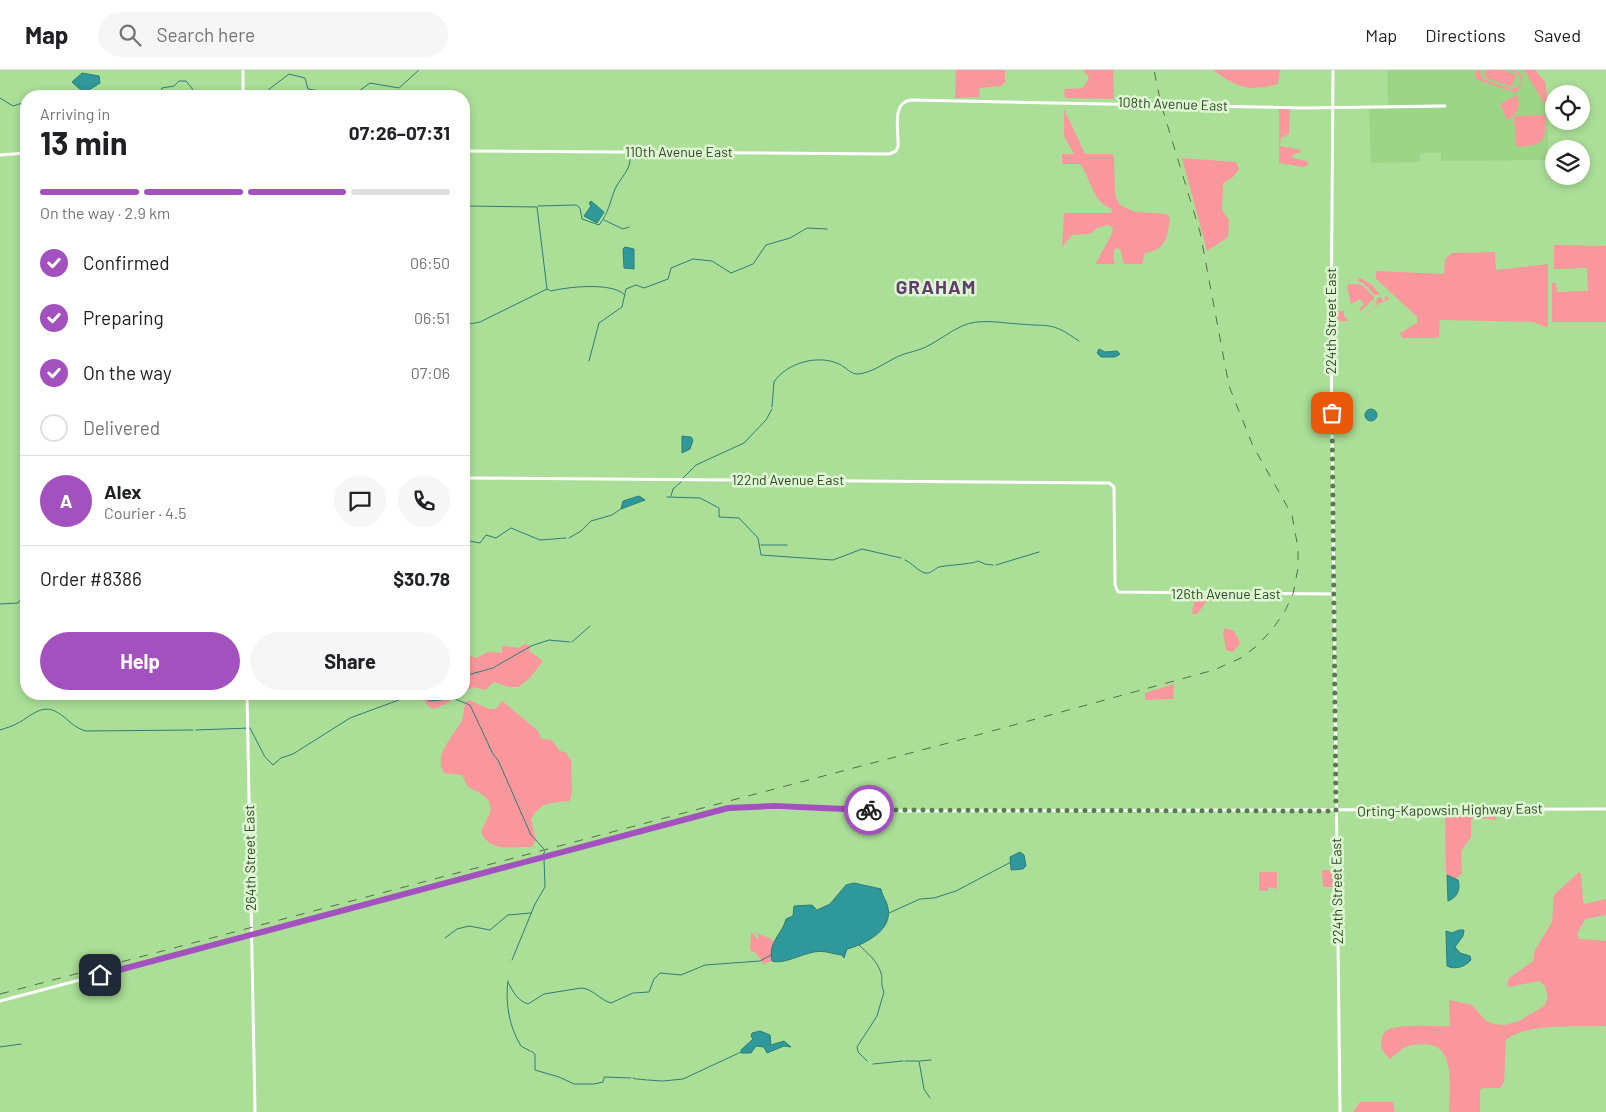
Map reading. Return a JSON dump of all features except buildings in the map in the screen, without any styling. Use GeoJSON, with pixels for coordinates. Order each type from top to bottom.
{"type":"FeatureCollection","features":[{"type":"Feature","properties":{"kind":"street"},"geometry":{"type":"LineString","coordinates":[[243,70],[243,90]]}},
{"type":"Feature","properties":{"kind":"street","name":"224th Street East"},"geometry":{"type":"LineString","coordinates":[[1333,70],[1331,348],[1340,1112]]}},
{"type":"Feature","properties":{"kind":"street","name":"108th Avenue East"},"geometry":{"type":"LineString","coordinates":[[894,152],[898,143],[898,110],[902,103],[918,100],[1332,107],[1445,106]]}},
{"type":"Feature","properties":{"kind":"street","name":"110th Avenue East"},"geometry":{"type":"LineString","coordinates":[[470,151],[881,154],[894,152]]}},
{"type":"Feature","properties":{"kind":"street"},"geometry":{"type":"LineString","coordinates":[[0,155],[20,153]]}},
{"type":"Feature","properties":{"kind":"street","name":"122nd Avenue East"},"geometry":{"type":"LineString","coordinates":[[470,478],[1112,484],[1115,585],[1118,592]]}},
{"type":"Feature","properties":{"kind":"street","name":"126th Avenue East"},"geometry":{"type":"LineString","coordinates":[[1118,592],[1335,594]]}},
{"type":"Feature","properties":{"kind":"street","name":"264th Street East"},"geometry":{"type":"LineString","coordinates":[[247,700],[255,1112]]}},
{"type":"Feature","properties":{"kind":"street","name":"Orting-Kapowsin Highway East"},"geometry":{"type":"LineString","coordinates":[[0,1001],[734,807],[900,811],[1606,809]]}},
{"type":"Feature","properties":{"kind":"shaded area"},"geometry":{"type":"Polygon","coordinates":[[[956,70],[1005,70],[1005,83],[1000,86],[980,88],[979,97],[955,98],[956,70]]]}},
{"type":"Feature","properties":{"kind":"shaded area"},"geometry":{"type":"Polygon","coordinates":[[[1083,70],[1113,70],[1114,99],[1065,98],[1064,89],[1083,88],[1089,78],[1083,70]]]}},
{"type":"Feature","properties":{"kind":"shaded area"},"geometry":{"type":"Polygon","coordinates":[[[1213,70],[1280,70],[1278,84],[1251,88],[1229,81],[1213,70]]]}},
{"type":"Feature","properties":{"kind":"shaded area"},"geometry":{"type":"Polygon","coordinates":[[[1387,70],[1524,70],[1545,104],[1545,130],[1548,130],[1548,140],[1545,140],[1545,160],[1441,161],[1441,153],[1420,153],[1420,162],[1371,163],[1369,109],[1441,108],[1441,104],[1388,105],[1387,70]]]}},
{"type":"Feature","properties":{"kind":"shaded area"},"geometry":{"type":"Polygon","coordinates":[[[1476,70],[1479,70],[1483,79],[1511,89],[1518,87],[1521,82],[1518,74],[1508,70],[1516,71],[1522,75],[1522,84],[1516,93],[1476,79],[1476,70]]]}},
{"type":"Feature","properties":{"kind":"shaded area"},"geometry":{"type":"Polygon","coordinates":[[[1486,70],[1502,70],[1516,75],[1512,87],[1484,77],[1486,70]]]}},
{"type":"Feature","properties":{"kind":"shaded area"},"geometry":{"type":"Polygon","coordinates":[[[1524,70],[1535,70],[1546,83],[1545,105],[1524,70]]]}},
{"type":"Feature","properties":{"kind":"shaded area"},"geometry":{"type":"Polygon","coordinates":[[[1517,95],[1518,110],[1514,116],[1507,120],[1500,104],[1517,95]]]}},
{"type":"Feature","properties":{"kind":"shaded area"},"geometry":{"type":"Polygon","coordinates":[[[1064,109],[1085,154],[1112,154],[1114,157],[1115,195],[1120,205],[1135,212],[1166,214],[1170,218],[1165,242],[1158,249],[1145,253],[1142,264],[1124,264],[1120,249],[1115,248],[1113,256],[1115,264],[1096,264],[1112,232],[1113,228],[1108,225],[1097,228],[1090,234],[1072,235],[1062,247],[1064,213],[1111,213],[1112,209],[1100,201],[1080,164],[1062,164],[1062,154],[1074,154],[1064,136],[1064,109]]]}},
{"type":"Feature","properties":{"kind":"shaded area"},"geometry":{"type":"Polygon","coordinates":[[[1279,109],[1290,109],[1289,134],[1281,138],[1280,146],[1301,150],[1299,153],[1293,154],[1292,158],[1307,161],[1308,165],[1304,167],[1279,163],[1279,109]]]}},
{"type":"Feature","properties":{"kind":"shaded area"},"geometry":{"type":"Polygon","coordinates":[[[1545,115],[1544,136],[1539,143],[1519,147],[1516,145],[1514,118],[1516,116],[1545,115]]]}},
{"type":"Feature","properties":{"kind":"shaded area"},"geometry":{"type":"Polygon","coordinates":[[[1182,158],[1236,162],[1239,169],[1233,177],[1223,183],[1222,210],[1229,220],[1228,237],[1207,251],[1182,158]]]}},
{"type":"Feature","properties":{"kind":"shaded area"},"geometry":{"type":"Polygon","coordinates":[[[1554,245],[1606,246],[1606,322],[1552,322],[1552,283],[1556,283],[1557,292],[1588,291],[1587,268],[1554,269],[1554,245]]]}},
{"type":"Feature","properties":{"kind":"shaded area"},"geometry":{"type":"Polygon","coordinates":[[[1495,252],[1496,270],[1548,264],[1548,328],[1533,322],[1440,320],[1439,338],[1402,338],[1400,333],[1417,323],[1417,317],[1376,279],[1376,271],[1444,274],[1445,259],[1452,253],[1495,252]]]}},
{"type":"Feature","properties":{"kind":"shaded area"},"geometry":{"type":"Polygon","coordinates":[[[1361,278],[1372,285],[1380,295],[1375,295],[1363,283],[1358,281],[1361,278]]]}},
{"type":"Feature","properties":{"kind":"shaded area"},"geometry":{"type":"Polygon","coordinates":[[[1349,284],[1362,285],[1374,297],[1374,301],[1372,300],[1361,311],[1359,309],[1364,304],[1360,299],[1351,304],[1347,286],[1349,284]]]}},
{"type":"Feature","properties":{"kind":"shaded area"},"geometry":{"type":"Polygon","coordinates":[[[1381,297],[1384,302],[1378,304],[1360,321],[1376,305],[1377,298],[1381,297]]]}},
{"type":"Feature","properties":{"kind":"shaded area"},"geometry":{"type":"Polygon","coordinates":[[[1336,311],[1344,311],[1344,316],[1349,321],[1335,321],[1336,311]]]}},
{"type":"Feature","properties":{"kind":"shaded area"},"geometry":{"type":"Polygon","coordinates":[[[1195,595],[1207,595],[1207,601],[1197,614],[1192,614],[1195,595]]]}},
{"type":"Feature","properties":{"kind":"shaded area"},"geometry":{"type":"Polygon","coordinates":[[[1225,628],[1234,631],[1240,643],[1233,652],[1226,650],[1223,632],[1225,628]]]}},
{"type":"Feature","properties":{"kind":"shaded area"},"geometry":{"type":"Polygon","coordinates":[[[524,644],[531,646],[529,651],[543,661],[530,678],[518,687],[508,687],[494,682],[485,690],[473,687],[470,689],[470,656],[476,658],[488,652],[502,653],[502,647],[504,646],[519,648],[524,644]]]}},
{"type":"Feature","properties":{"kind":"shaded area"},"geometry":{"type":"Polygon","coordinates":[[[1174,684],[1173,699],[1145,700],[1145,693],[1174,684]]]}},
{"type":"Feature","properties":{"kind":"shaded area"},"geometry":{"type":"Polygon","coordinates":[[[424,700],[451,700],[434,709],[428,706],[424,700]]]}},
{"type":"Feature","properties":{"kind":"shaded area"},"geometry":{"type":"Polygon","coordinates":[[[469,700],[489,709],[496,709],[502,701],[538,731],[541,739],[552,740],[560,751],[565,752],[571,760],[572,791],[570,801],[547,804],[538,809],[531,820],[536,839],[532,847],[497,846],[485,839],[481,832],[491,810],[489,801],[482,794],[468,787],[462,775],[444,773],[441,766],[442,753],[461,722],[465,702],[469,700]]]}},
{"type":"Feature","properties":{"kind":"shaded area"},"geometry":{"type":"Polygon","coordinates":[[[1445,812],[1495,812],[1496,820],[1474,817],[1471,820],[1471,837],[1461,851],[1462,873],[1455,879],[1446,874],[1445,812]]]}},
{"type":"Feature","properties":{"kind":"shaded area"},"geometry":{"type":"Polygon","coordinates":[[[1322,870],[1333,870],[1333,887],[1323,887],[1322,870]]]}},
{"type":"Feature","properties":{"kind":"shaded area"},"geometry":{"type":"Polygon","coordinates":[[[1259,872],[1277,872],[1277,889],[1268,887],[1268,891],[1259,891],[1259,872]]]}},
{"type":"Feature","properties":{"kind":"shaded area"},"geometry":{"type":"Polygon","coordinates":[[[1579,872],[1581,874],[1583,901],[1585,904],[1606,899],[1606,915],[1585,919],[1577,934],[1579,939],[1606,941],[1606,1026],[1539,1028],[1514,1035],[1506,1040],[1504,1082],[1500,1088],[1483,1088],[1480,1090],[1480,1112],[1449,1112],[1449,1069],[1442,1051],[1435,1046],[1424,1044],[1412,1045],[1402,1049],[1390,1059],[1382,1050],[1381,1042],[1383,1035],[1386,1031],[1398,1027],[1450,1026],[1449,1000],[1472,1005],[1485,1020],[1493,1024],[1504,1025],[1517,1022],[1544,1006],[1548,998],[1545,986],[1539,981],[1509,987],[1507,984],[1509,978],[1533,961],[1535,950],[1552,922],[1554,895],[1579,872]]]}},
{"type":"Feature","properties":{"kind":"shaded area"},"geometry":{"type":"Polygon","coordinates":[[[751,933],[757,939],[759,937],[756,933],[772,939],[772,961],[763,964],[757,954],[750,950],[751,933]]]}},
{"type":"Feature","properties":{"kind":"shaded area"},"geometry":{"type":"Polygon","coordinates":[[[1360,1102],[1393,1102],[1395,1112],[1353,1112],[1360,1102]]]}},
{"type":"Feature","properties":{"kind":"water"},"geometry":{"type":"Polygon","coordinates":[[[82,73],[99,76],[100,83],[89,90],[81,90],[72,82],[82,73]]]}},
{"type":"Feature","properties":{"kind":"water"},"geometry":{"type":"Polygon","coordinates":[[[591,201],[604,212],[597,223],[584,216],[591,206],[589,203],[591,201]]]}},
{"type":"Feature","properties":{"kind":"water"},"geometry":{"type":"Polygon","coordinates":[[[625,247],[634,249],[634,269],[624,268],[623,249],[625,247]]]}},
{"type":"Feature","properties":{"kind":"water"},"geometry":{"type":"Polygon","coordinates":[[[1099,349],[1105,352],[1117,351],[1120,354],[1115,357],[1101,357],[1097,353],[1099,349]]]}},
{"type":"Feature","properties":{"kind":"water"},"geometry":{"type":"Polygon","coordinates":[[[1369,409],[1373,409],[1377,415],[1373,421],[1369,421],[1365,417],[1365,413],[1369,409]]]}},
{"type":"Feature","properties":{"kind":"water"},"geometry":{"type":"Polygon","coordinates":[[[682,436],[691,437],[693,440],[690,449],[682,453],[682,436]]]}},
{"type":"Feature","properties":{"kind":"water"},"geometry":{"type":"Polygon","coordinates":[[[639,496],[645,500],[621,509],[623,501],[639,496]]]}},
{"type":"Feature","properties":{"kind":"water"},"geometry":{"type":"Polygon","coordinates":[[[1020,852],[1024,855],[1026,866],[1023,869],[1011,870],[1010,857],[1020,852]]]}},
{"type":"Feature","properties":{"kind":"water"},"geometry":{"type":"Polygon","coordinates":[[[1447,875],[1458,880],[1459,887],[1456,895],[1448,901],[1447,875]]]}},
{"type":"Feature","properties":{"kind":"water"},"geometry":{"type":"Polygon","coordinates":[[[854,883],[881,889],[887,905],[888,916],[886,924],[875,936],[847,949],[844,958],[842,955],[818,952],[781,962],[772,961],[771,954],[774,943],[786,919],[793,916],[794,906],[812,905],[817,910],[830,904],[846,885],[854,883]]]}},
{"type":"Feature","properties":{"kind":"water"},"geometry":{"type":"Polygon","coordinates":[[[1464,930],[1463,936],[1455,947],[1460,953],[1470,956],[1471,960],[1460,967],[1453,968],[1447,966],[1446,931],[1452,933],[1464,930]]]}},
{"type":"Feature","properties":{"kind":"water"},"geometry":{"type":"Polygon","coordinates":[[[760,1031],[770,1035],[771,1045],[784,1041],[791,1047],[784,1046],[767,1053],[764,1047],[756,1046],[751,1053],[741,1053],[741,1050],[753,1039],[752,1033],[760,1031]]]}},
{"type":"Feature","properties":{"kind":"waterway"},"geometry":{"type":"LineString","coordinates":[[360,90],[370,83],[399,88],[419,70]]}},
{"type":"Feature","properties":{"kind":"waterway"},"geometry":{"type":"LineString","coordinates":[[268,90],[289,74],[305,78],[308,89],[314,90]]}},
{"type":"Feature","properties":{"kind":"waterway"},"geometry":{"type":"LineString","coordinates":[[162,90],[162,88],[174,86],[179,81],[186,81],[193,90]]}},
{"type":"Feature","properties":{"kind":"waterway"},"geometry":{"type":"LineString","coordinates":[[0,98],[13,106],[20,104]]}},
{"type":"Feature","properties":{"kind":"waterway"},"geometry":{"type":"LineString","coordinates":[[538,206],[576,205],[580,208],[582,219],[599,225],[607,212],[615,189],[629,166],[630,158]]}},
{"type":"Feature","properties":{"kind":"waterway"},"geometry":{"type":"LineString","coordinates":[[470,206],[537,207],[547,289]]}},
{"type":"Feature","properties":{"kind":"waterway"},"geometry":{"type":"LineString","coordinates":[[604,220],[623,229],[629,227]]}},
{"type":"Feature","properties":{"kind":"waterway"},"geometry":{"type":"LineString","coordinates":[[589,361],[599,323],[622,307],[626,289],[636,285],[644,288],[668,279],[671,268],[693,259],[712,261],[731,273],[753,264],[766,245],[790,238],[807,228],[827,229]]}},
{"type":"Feature","properties":{"kind":"waterway"},"geometry":{"type":"LineString","coordinates":[[470,324],[480,322],[547,289],[551,291],[577,287],[599,287],[618,290],[624,294]]}},
{"type":"Feature","properties":{"kind":"waterway"},"geometry":{"type":"LineString","coordinates":[[772,407],[774,382],[779,375],[794,365],[812,360],[831,361],[853,373],[864,373],[901,355],[926,347],[957,328],[976,322],[1050,326],[1062,330],[1079,341]]}},
{"type":"Feature","properties":{"kind":"waterway"},"geometry":{"type":"LineString","coordinates":[[683,478],[696,465],[744,443],[766,420],[772,409]]}},
{"type":"Feature","properties":{"kind":"waterway"},"geometry":{"type":"LineString","coordinates":[[671,496],[673,489],[681,482]]}},
{"type":"Feature","properties":{"kind":"waterway"},"geometry":{"type":"LineString","coordinates":[[667,497],[700,498],[719,508],[719,517],[739,518],[758,538],[761,555],[833,560],[862,549],[901,558]]}},
{"type":"Feature","properties":{"kind":"waterway"},"geometry":{"type":"LineString","coordinates":[[569,538],[581,531],[591,521],[612,515],[622,508]]}},
{"type":"Feature","properties":{"kind":"waterway"},"geometry":{"type":"LineString","coordinates":[[470,541],[480,543],[486,535],[496,538],[511,528],[540,540],[566,538]]}},
{"type":"Feature","properties":{"kind":"waterway"},"geometry":{"type":"LineString","coordinates":[[761,545],[787,545]]}},
{"type":"Feature","properties":{"kind":"waterway"},"geometry":{"type":"LineString","coordinates":[[996,565],[1039,552]]}},
{"type":"Feature","properties":{"kind":"waterway"},"geometry":{"type":"LineString","coordinates":[[905,560],[925,573],[939,567],[978,561],[993,565]]}},
{"type":"Feature","properties":{"kind":"waterway"},"geometry":{"type":"LineString","coordinates":[[0,604],[18,603],[20,600]]}},
{"type":"Feature","properties":{"kind":"waterway"},"geometry":{"type":"LineString","coordinates":[[572,642],[590,626]]}},
{"type":"Feature","properties":{"kind":"waterway"},"geometry":{"type":"LineString","coordinates":[[470,674],[493,668],[531,646],[549,640],[570,642]]}},
{"type":"Feature","properties":{"kind":"waterway"},"geometry":{"type":"LineString","coordinates":[[196,730],[250,728],[265,757],[273,765],[281,758],[293,754],[350,718],[399,700]]}},
{"type":"Feature","properties":{"kind":"waterway"},"geometry":{"type":"LineString","coordinates":[[428,700],[442,700]]}},
{"type":"Feature","properties":{"kind":"waterway"},"geometry":{"type":"LineString","coordinates":[[458,700],[470,705],[493,754],[498,760],[531,835],[544,849]]}},
{"type":"Feature","properties":{"kind":"waterway"},"geometry":{"type":"LineString","coordinates":[[0,730],[16,724],[43,709],[60,714],[75,726],[86,731],[193,730]]}},
{"type":"Feature","properties":{"kind":"waterway"},"geometry":{"type":"LineString","coordinates":[[543,855],[545,851]]}},
{"type":"Feature","properties":{"kind":"waterway"},"geometry":{"type":"LineString","coordinates":[[512,960],[535,904],[545,887],[544,859]]}},
{"type":"Feature","properties":{"kind":"waterway"},"geometry":{"type":"LineString","coordinates":[[889,913],[920,899],[934,898],[956,891],[1011,862]]}},
{"type":"Feature","properties":{"kind":"waterway"},"geometry":{"type":"LineString","coordinates":[[445,938],[457,929],[469,926],[490,930],[508,915],[531,913]]}},
{"type":"Feature","properties":{"kind":"waterway"},"geometry":{"type":"LineString","coordinates":[[858,944],[877,964],[882,975],[884,992],[877,1016],[857,1047],[858,1052],[867,1061]]}},
{"type":"Feature","properties":{"kind":"waterway"},"geometry":{"type":"LineString","coordinates":[[634,993],[649,992],[654,979],[660,973],[681,975],[705,965],[760,961],[771,955]]}},
{"type":"Feature","properties":{"kind":"waterway"},"geometry":{"type":"LineString","coordinates":[[508,981],[507,997],[513,1031],[521,1046],[530,1051]]}},
{"type":"Feature","properties":{"kind":"waterway"},"geometry":{"type":"LineString","coordinates":[[508,982],[518,998],[528,1004],[544,994],[581,988],[589,990],[611,1003],[633,993]]}},
{"type":"Feature","properties":{"kind":"waterway"},"geometry":{"type":"LineString","coordinates":[[0,1047],[21,1044]]}},
{"type":"Feature","properties":{"kind":"waterway"},"geometry":{"type":"LineString","coordinates":[[531,1051],[535,1054],[535,1070],[559,1077],[574,1084],[594,1084],[603,1082],[604,1078]]}},
{"type":"Feature","properties":{"kind":"waterway"},"geometry":{"type":"LineString","coordinates":[[663,1081],[683,1079],[741,1052]]}},
{"type":"Feature","properties":{"kind":"waterway"},"geometry":{"type":"LineString","coordinates":[[920,1061],[931,1060]]}},
{"type":"Feature","properties":{"kind":"waterway"},"geometry":{"type":"LineString","coordinates":[[873,1064],[903,1061]]}},
{"type":"Feature","properties":{"kind":"waterway"},"geometry":{"type":"LineString","coordinates":[[905,1061],[919,1061],[924,1089],[930,1098]]}},
{"type":"Feature","properties":{"kind":"waterway"},"geometry":{"type":"LineString","coordinates":[[604,1077],[631,1078]]}},
{"type":"Feature","properties":{"kind":"waterway"},"geometry":{"type":"LineString","coordinates":[[637,1079],[647,1080]]}},
{"type":"Feature","properties":{"kind":"waterway"},"geometry":{"type":"LineString","coordinates":[[648,1080],[662,1081]]}},
{"type":"Feature","properties":{"kind":"railway"},"geometry":{"type":"LineString","coordinates":[[0,994],[952,742],[1214,670],[1241,658],[1258,645],[1285,611],[1293,594],[1298,568],[1298,548],[1292,515],[1253,446],[1229,386],[1200,232],[1161,104],[1154,70]]}},
{"type":"Feature","properties":{"kind":"way so far"},"geometry":{"type":"LineString","coordinates":[[869,810],[1336,811],[1332,413]]}},
{"type":"Feature","properties":{"kind":"district","name":"GRAHAM"},"geometry":{"type":"Point","coordinates":[936,287]}},
{"type":"Feature","properties":{"kind":"route"},"geometry":{"type":"LineString","coordinates":[[100,975],[728,808],[774,806],[869,810]]}}]}
